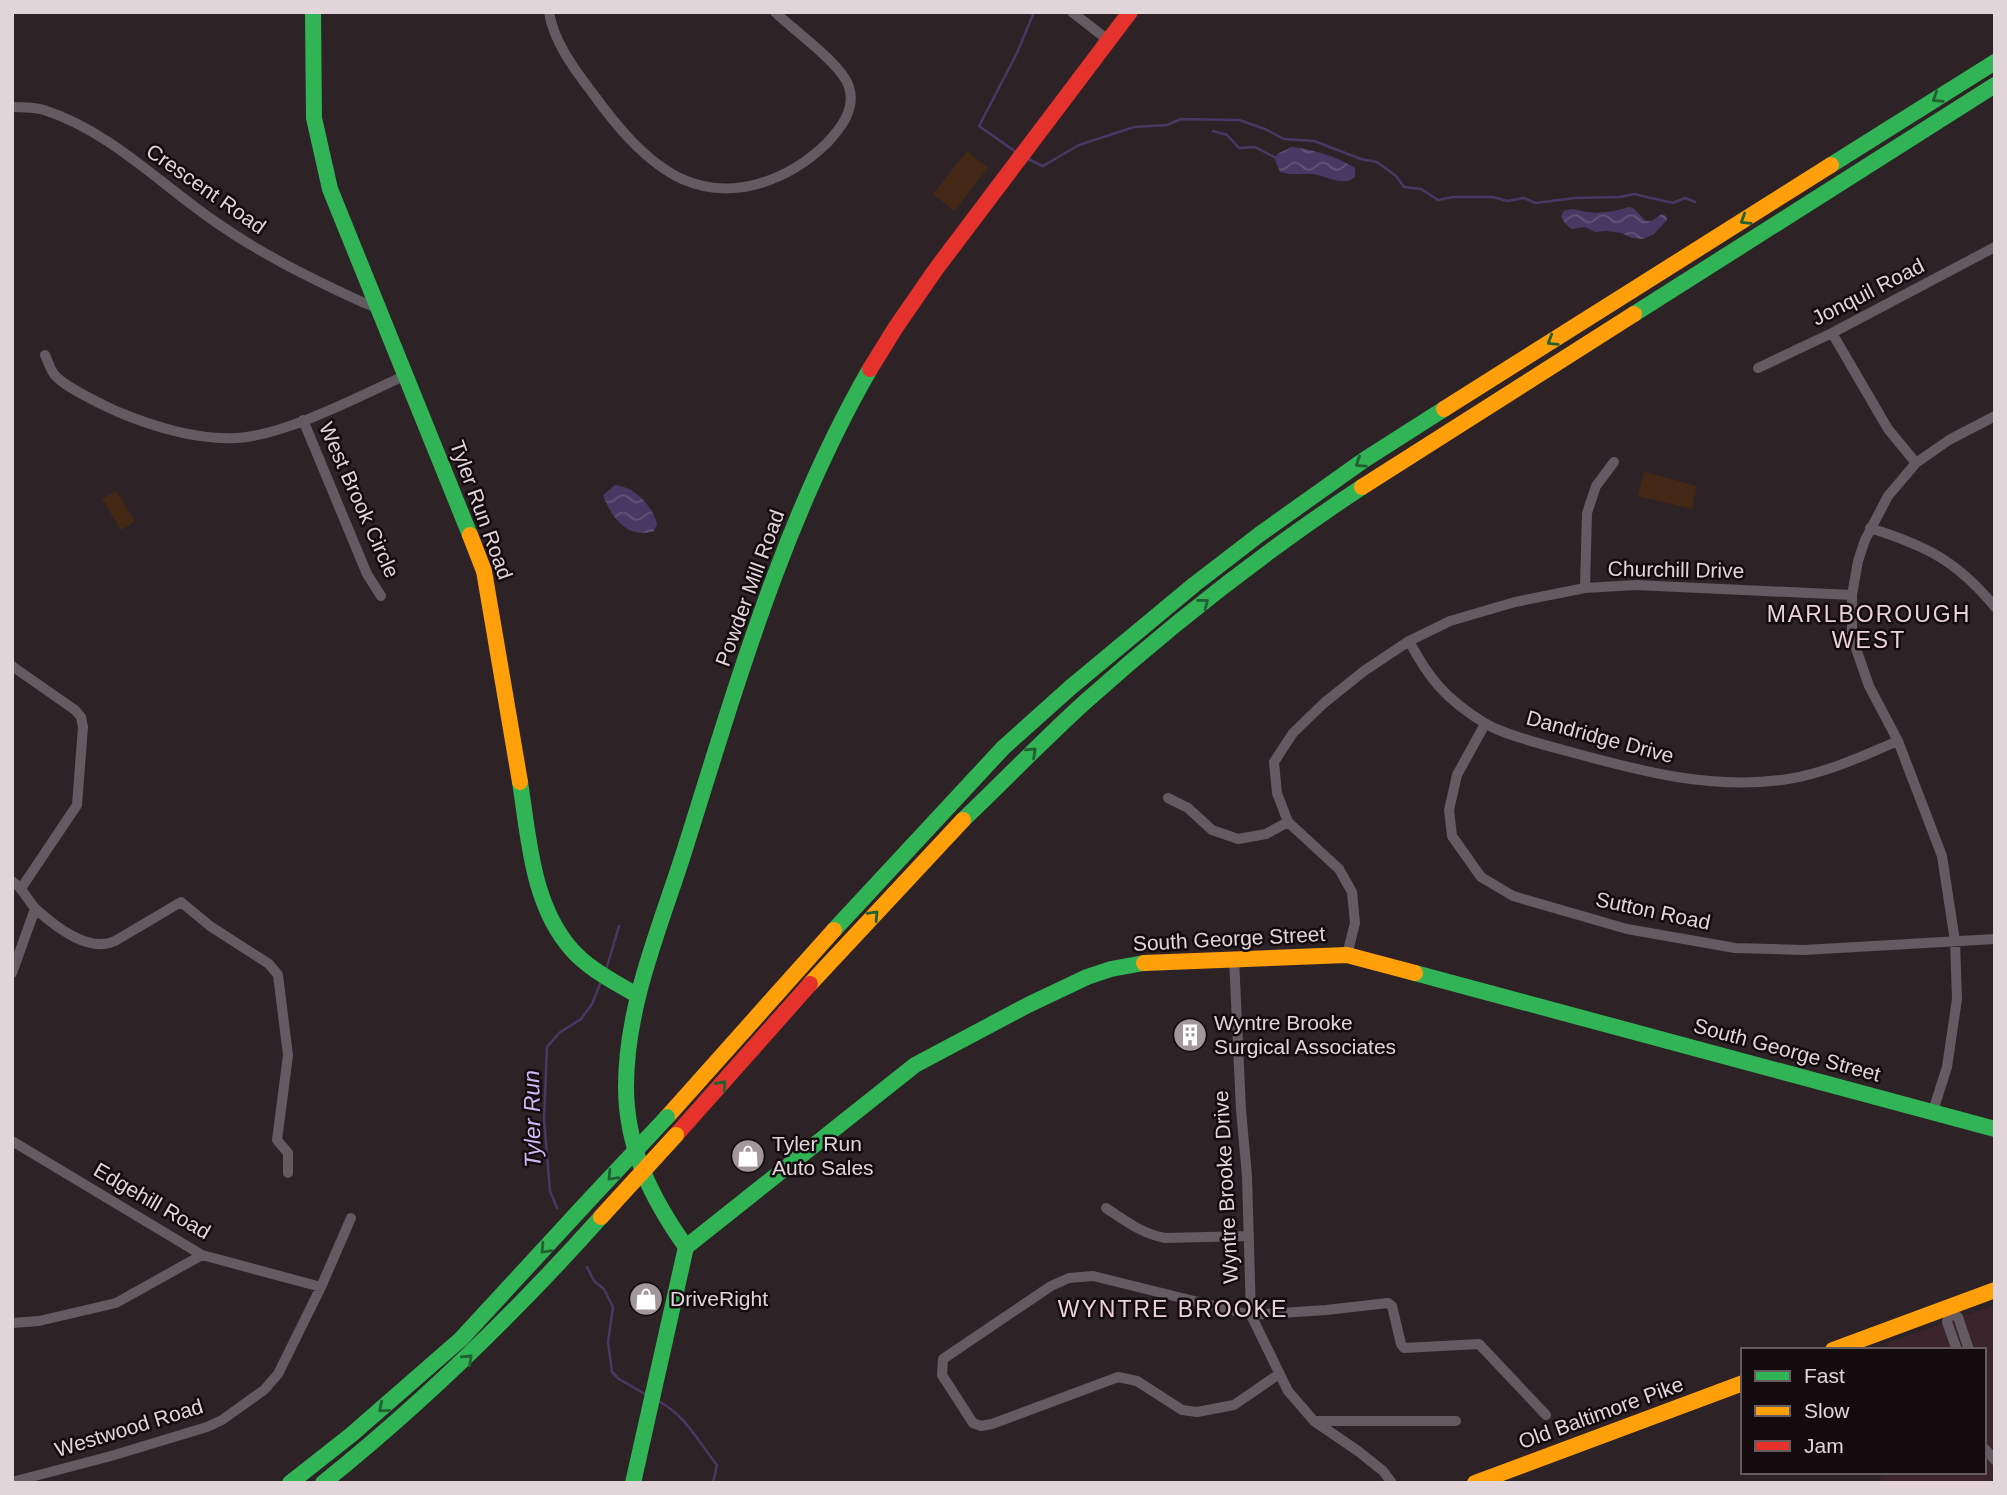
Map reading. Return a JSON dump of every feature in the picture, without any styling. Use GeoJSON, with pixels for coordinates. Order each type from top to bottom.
{"type":"FeatureCollection","features":[{"type":"Feature","properties":{"kind":"main road","name":"Tyler Run Road"},"geometry":{"type":"LineString","coordinates":[[313,12],[314,106],[319,148],[330,189],[484,571],[534,868],[546,909],[554,927],[573,951],[638,996]]}},
{"type":"Feature","properties":{"kind":"main road","name":"Powder Mill Road"},"geometry":{"type":"LineString","coordinates":[[686,1247],[650,1195],[632,1146],[625,1086],[631,1023],[752,642],[790,534],[816,470],[883,346],[925,285],[1130,12]]}},
{"type":"Feature","properties":{"kind":"main road"},"geometry":{"type":"LineString","coordinates":[[290,1483],[351,1436],[461,1339],[1003,748],[1071,687],[1195,584],[1364,460],[1995,62]]}},
{"type":"Feature","properties":{"kind":"main road"},"geometry":{"type":"LineString","coordinates":[[323,1483],[412,1410],[471,1356],[553,1272],[833,959],[979,803],[1156,640],[1327,510],[1392,467],[1995,85]]}},
{"type":"Feature","properties":{"kind":"main road","name":"South George Street"},"geometry":{"type":"LineString","coordinates":[[686,1247],[915,1065],[1087,977],[1147,962],[1347,955],[1995,1129]]}},
{"type":"Feature","properties":{"kind":"main road"},"geometry":{"type":"LineString","coordinates":[[633,1483],[686,1247]]}},
{"type":"Feature","properties":{"kind":"main road"},"geometry":{"type":"LineString","coordinates":[[1839,1348],[1948,1310],[1995,1290]]}},
{"type":"Feature","properties":{"kind":"main road","name":"Old Baltimore Pike"},"geometry":{"type":"LineString","coordinates":[[1475,1483],[1741,1384]]}},
{"type":"Feature","properties":{"kind":"street"},"geometry":{"type":"LineString","coordinates":[[548,12],[553,28],[577,72],[618,126],[655,162],[682,179],[720,188],[753,186],[792,171],[838,131],[850,108],[845,79],[838,68],[775,12]]}},
{"type":"Feature","properties":{"kind":"street"},"geometry":{"type":"LineString","coordinates":[[1072,12],[1108,40]]}},
{"type":"Feature","properties":{"kind":"street","name":"Crescent Road"},"geometry":{"type":"LineString","coordinates":[[12,107],[42,109],[77,123],[267,256],[378,308]]}},
{"type":"Feature","properties":{"kind":"street","name":"Jonquil Road"},"geometry":{"type":"LineString","coordinates":[[1758,368],[1995,247]]}},
{"type":"Feature","properties":{"kind":"street"},"geometry":{"type":"LineString","coordinates":[[1832,332],[1888,429],[1916,463]]}},
{"type":"Feature","properties":{"kind":"street"},"geometry":{"type":"LineString","coordinates":[[45,355],[54,376],[104,406],[141,421],[209,437],[235,438],[303,420],[406,375]]}},
{"type":"Feature","properties":{"kind":"street"},"geometry":{"type":"LineString","coordinates":[[1933,1111],[1947,1067],[1957,999],[1955,941],[1942,856],[1898,741],[1869,686],[1852,637],[1852,595],[1858,561],[1870,528],[1888,496],[1916,463],[1949,440],[1995,416]]}},
{"type":"Feature","properties":{"kind":"street","name":"West Brook Circle"},"geometry":{"type":"LineString","coordinates":[[303,420],[367,574],[381,596]]}},
{"type":"Feature","properties":{"kind":"street"},"geometry":{"type":"LineString","coordinates":[[1585,588],[1587,513],[1596,486],[1614,462]]}},
{"type":"Feature","properties":{"kind":"street"},"geometry":{"type":"LineString","coordinates":[[1870,528],[1926,548],[1956,567],[1995,607]]}},
{"type":"Feature","properties":{"kind":"street","name":"Churchill Drive"},"geometry":{"type":"LineString","coordinates":[[1347,955],[1355,923],[1352,892],[1339,869],[1288,822],[1277,793],[1274,762],[1293,733],[1324,703],[1409,641],[1450,621],[1502,606],[1585,588],[1636,585],[1852,595]]}},
{"type":"Feature","properties":{"kind":"street","name":"Dandridge Drive"},"geometry":{"type":"LineString","coordinates":[[1409,641],[1425,672],[1446,696],[1485,724],[1543,745],[1651,774],[1734,783],[1787,779],[1828,770],[1898,741]]}},
{"type":"Feature","properties":{"kind":"street"},"geometry":{"type":"LineString","coordinates":[[12,666],[75,710],[83,727],[76,805],[17,884],[35,909],[87,944],[104,946],[181,902],[210,926],[269,964],[278,975],[287,1033],[288,1055],[277,1140],[288,1153],[288,1172]]}},
{"type":"Feature","properties":{"kind":"street","name":"Sutton Road"},"geometry":{"type":"LineString","coordinates":[[1485,724],[1457,775],[1449,810],[1452,836],[1481,877],[1513,896],[1627,929],[1735,948],[1804,950],[1995,939]]}},
{"type":"Feature","properties":{"kind":"street"},"geometry":{"type":"LineString","coordinates":[[1168,798],[1188,808],[1212,830],[1238,839],[1266,834],[1288,822]]}},
{"type":"Feature","properties":{"kind":"street"},"geometry":{"type":"LineString","coordinates":[[12,973],[35,909]]}},
{"type":"Feature","properties":{"kind":"street","name":"Wyntre Brooke Drive"},"geometry":{"type":"LineString","coordinates":[[1234,958],[1251,1315],[1288,1391],[1314,1421],[1358,1451],[1383,1471],[1392,1483]]}},
{"type":"Feature","properties":{"kind":"street","name":"Edgehill Road"},"geometry":{"type":"LineString","coordinates":[[12,1141],[202,1255],[321,1287]]}},
{"type":"Feature","properties":{"kind":"street"},"geometry":{"type":"LineString","coordinates":[[1106,1208],[1137,1229],[1154,1236],[1249,1236]]}},
{"type":"Feature","properties":{"kind":"street","name":"Westwood Road"},"geometry":{"type":"LineString","coordinates":[[12,1482],[207,1427],[222,1420],[264,1390],[278,1374],[351,1218]]}},
{"type":"Feature","properties":{"kind":"street"},"geometry":{"type":"LineString","coordinates":[[12,1324],[39,1321],[116,1303],[202,1255]]}},
{"type":"Feature","properties":{"kind":"street"},"geometry":{"type":"LineString","coordinates":[[1279,1374],[1234,1405],[1197,1412],[1182,1410],[1137,1381],[1118,1377],[981,1426],[973,1423],[942,1375],[943,1359],[1051,1286],[1069,1278],[1093,1276],[1251,1315],[1388,1303],[1392,1306],[1404,1348],[1479,1343],[1546,1415]]}},
{"type":"Feature","properties":{"kind":"street"},"geometry":{"type":"LineString","coordinates":[[1948,1310],[1947,1322],[1956,1348]]}},
{"type":"Feature","properties":{"kind":"street"},"geometry":{"type":"LineString","coordinates":[[1948,1310],[1958,1317],[1968,1348]]}},
{"type":"Feature","properties":{"kind":"street"},"geometry":{"type":"LineString","coordinates":[[1314,1421],[1456,1421]]}},
{"type":"Feature","properties":{"kind":"shaded area"},"geometry":{"type":"Polygon","coordinates":[[[967,151],[988,168],[954,211],[933,194],[967,151]]]}},
{"type":"Feature","properties":{"kind":"shaded area"},"geometry":{"type":"Polygon","coordinates":[[[1644,472],[1697,486],[1692,509],[1638,496],[1644,472]]]}},
{"type":"Feature","properties":{"kind":"shaded area"},"geometry":{"type":"Polygon","coordinates":[[[116,491],[135,521],[121,530],[102,499],[116,491]]]}},
{"type":"Feature","properties":{"kind":"shaded area"},"geometry":{"type":"Polygon","coordinates":[[[1995,1305],[1995,1483],[1880,1483],[1881,1474],[1986,1474],[1986,1348],[1887,1348],[1887,1343],[1995,1305]]]}},
{"type":"Feature","properties":{"kind":"water"},"geometry":{"type":"Polygon","coordinates":[[[1292,147],[1340,160],[1355,168],[1355,177],[1339,181],[1316,175],[1280,172],[1275,160],[1277,154],[1292,147]]]}},
{"type":"Feature","properties":{"kind":"water"},"geometry":{"type":"Polygon","coordinates":[[[1629,207],[1646,221],[1662,214],[1667,220],[1654,234],[1643,239],[1621,233],[1595,232],[1585,227],[1571,229],[1561,216],[1564,211],[1570,209],[1597,213],[1629,207]]]}},
{"type":"Feature","properties":{"kind":"water"},"geometry":{"type":"Polygon","coordinates":[[[615,485],[629,489],[642,498],[655,517],[657,524],[654,531],[636,532],[622,525],[616,518],[603,495],[615,485]]]}},
{"type":"Feature","properties":{"kind":"waterway"},"geometry":{"type":"LineString","coordinates":[[1016,152],[979,126],[1017,53],[1034,12]]}},
{"type":"Feature","properties":{"kind":"waterway"},"geometry":{"type":"LineString","coordinates":[[1028,159],[1043,166],[1079,145],[1134,127],[1167,125],[1181,119],[1239,120],[1284,139],[1314,141],[1361,159],[1377,162],[1396,176],[1404,187],[1421,189],[1438,200],[1453,197],[1493,197],[1507,201],[1524,198],[1535,203],[1634,194],[1673,203],[1685,198],[1695,202]]}},
{"type":"Feature","properties":{"kind":"waterway"},"geometry":{"type":"LineString","coordinates":[[1213,131],[1227,135],[1239,148],[1255,147],[1276,158]]}},
{"type":"Feature","properties":{"kind":"waterway","name":"Tyler Run"},"geometry":{"type":"LineString","coordinates":[[606,970],[619,926]]}},
{"type":"Feature","properties":{"kind":"waterway","name":"Tyler Run"},"geometry":{"type":"LineString","coordinates":[[557,1208],[550,1191],[544,1119],[547,1047],[559,1033],[581,1019],[592,1004],[602,979]]}},
{"type":"Feature","properties":{"kind":"waterway","name":"Tyler Run"},"geometry":{"type":"LineString","coordinates":[[587,1267],[594,1281],[604,1289],[613,1307],[608,1342],[612,1372],[645,1394]]}},
{"type":"Feature","properties":{"kind":"waterway","name":"Tyler Run"},"geometry":{"type":"LineString","coordinates":[[660,1402],[685,1422],[717,1465],[713,1483]]}},
{"type":"Feature","properties":{"kind":"traffic: fast"},"geometry":{"type":"LineString","coordinates":[[313,12],[314,118],[330,189],[470,535]]}},
{"type":"Feature","properties":{"kind":"traffic: fast"},"geometry":{"type":"LineString","coordinates":[[1831,165],[1995,62]]}},
{"type":"Feature","properties":{"kind":"traffic: fast"},"geometry":{"type":"LineString","coordinates":[[1634,314],[1995,85]]}},
{"type":"Feature","properties":{"kind":"traffic: fast"},"geometry":{"type":"LineString","coordinates":[[686,1247],[652,1191],[643,1172],[631,1131],[626,1087],[628,1056],[638,997],[764,605],[812,485],[839,426],[870,369]]}},
{"type":"Feature","properties":{"kind":"traffic: fast"},"geometry":{"type":"LineString","coordinates":[[834,930],[1003,748],[1071,687],[1260,534],[1364,460],[1444,409]]}},
{"type":"Feature","properties":{"kind":"traffic: fast"},"geometry":{"type":"LineString","coordinates":[[963,820],[1069,716],[1151,644],[1220,589],[1362,487]]}},
{"type":"Feature","properties":{"kind":"traffic: fast"},"geometry":{"type":"LineString","coordinates":[[520,782],[534,870],[548,913],[572,950],[587,964],[638,996]]}},
{"type":"Feature","properties":{"kind":"traffic: fast"},"geometry":{"type":"LineString","coordinates":[[633,1483],[686,1247],[915,1065],[1087,977],[1144,963]]}},
{"type":"Feature","properties":{"kind":"traffic: fast"},"geometry":{"type":"LineString","coordinates":[[1415,973],[1995,1129]]}},
{"type":"Feature","properties":{"kind":"traffic: fast"},"geometry":{"type":"LineString","coordinates":[[591,1198],[667,1117]]}},
{"type":"Feature","properties":{"kind":"traffic: fast"},"geometry":{"type":"LineString","coordinates":[[290,1483],[351,1435],[461,1339],[591,1198]]}},
{"type":"Feature","properties":{"kind":"traffic: fast"},"geometry":{"type":"LineString","coordinates":[[323,1483],[397,1421],[468,1356],[601,1217]]}},
{"type":"Feature","properties":{"kind":"traffic: slow"},"geometry":{"type":"LineString","coordinates":[[1444,409],[1831,165]]}},
{"type":"Feature","properties":{"kind":"traffic: slow"},"geometry":{"type":"LineString","coordinates":[[1362,487],[1634,314]]}},
{"type":"Feature","properties":{"kind":"traffic: slow"},"geometry":{"type":"LineString","coordinates":[[470,535],[484,571],[520,782]]}},
{"type":"Feature","properties":{"kind":"traffic: slow"},"geometry":{"type":"LineString","coordinates":[[810,984],[963,820]]}},
{"type":"Feature","properties":{"kind":"traffic: slow"},"geometry":{"type":"LineString","coordinates":[[667,1117],[834,930]]}},
{"type":"Feature","properties":{"kind":"traffic: slow"},"geometry":{"type":"LineString","coordinates":[[1144,963],[1347,955],[1415,973]]}},
{"type":"Feature","properties":{"kind":"traffic: slow"},"geometry":{"type":"LineString","coordinates":[[601,1217],[676,1135]]}},
{"type":"Feature","properties":{"kind":"traffic: slow"},"geometry":{"type":"LineString","coordinates":[[1838,1348],[1995,1290]]}},
{"type":"Feature","properties":{"kind":"traffic: slow"},"geometry":{"type":"LineString","coordinates":[[1475,1483],[1741,1384]]}},
{"type":"Feature","properties":{"kind":"traffic: jam"},"geometry":{"type":"LineString","coordinates":[[870,369],[936,269],[1130,12]]}},
{"type":"Feature","properties":{"kind":"traffic: jam"},"geometry":{"type":"LineString","coordinates":[[676,1135],[810,984]]}},
{"type":"Feature","properties":{"kind":"place","name":"Wyntre Brooke Surgical Associates"},"geometry":{"type":"Point","coordinates":[1190,1035]}},
{"type":"Feature","properties":{"kind":"place","name":"Tyler Run Auto Sales"},"geometry":{"type":"Point","coordinates":[748,1156]}},
{"type":"Feature","properties":{"kind":"place","name":"DriveRight"},"geometry":{"type":"Point","coordinates":[646,1299]}},
{"type":"Feature","properties":{"kind":"district","name":"MARLBOROUGH WEST"},"geometry":{"type":"Point","coordinates":[1869,627]}},
{"type":"Feature","properties":{"kind":"district","name":"WYNTRE BROOKE"},"geometry":{"type":"Point","coordinates":[1173,1309]}}]}
